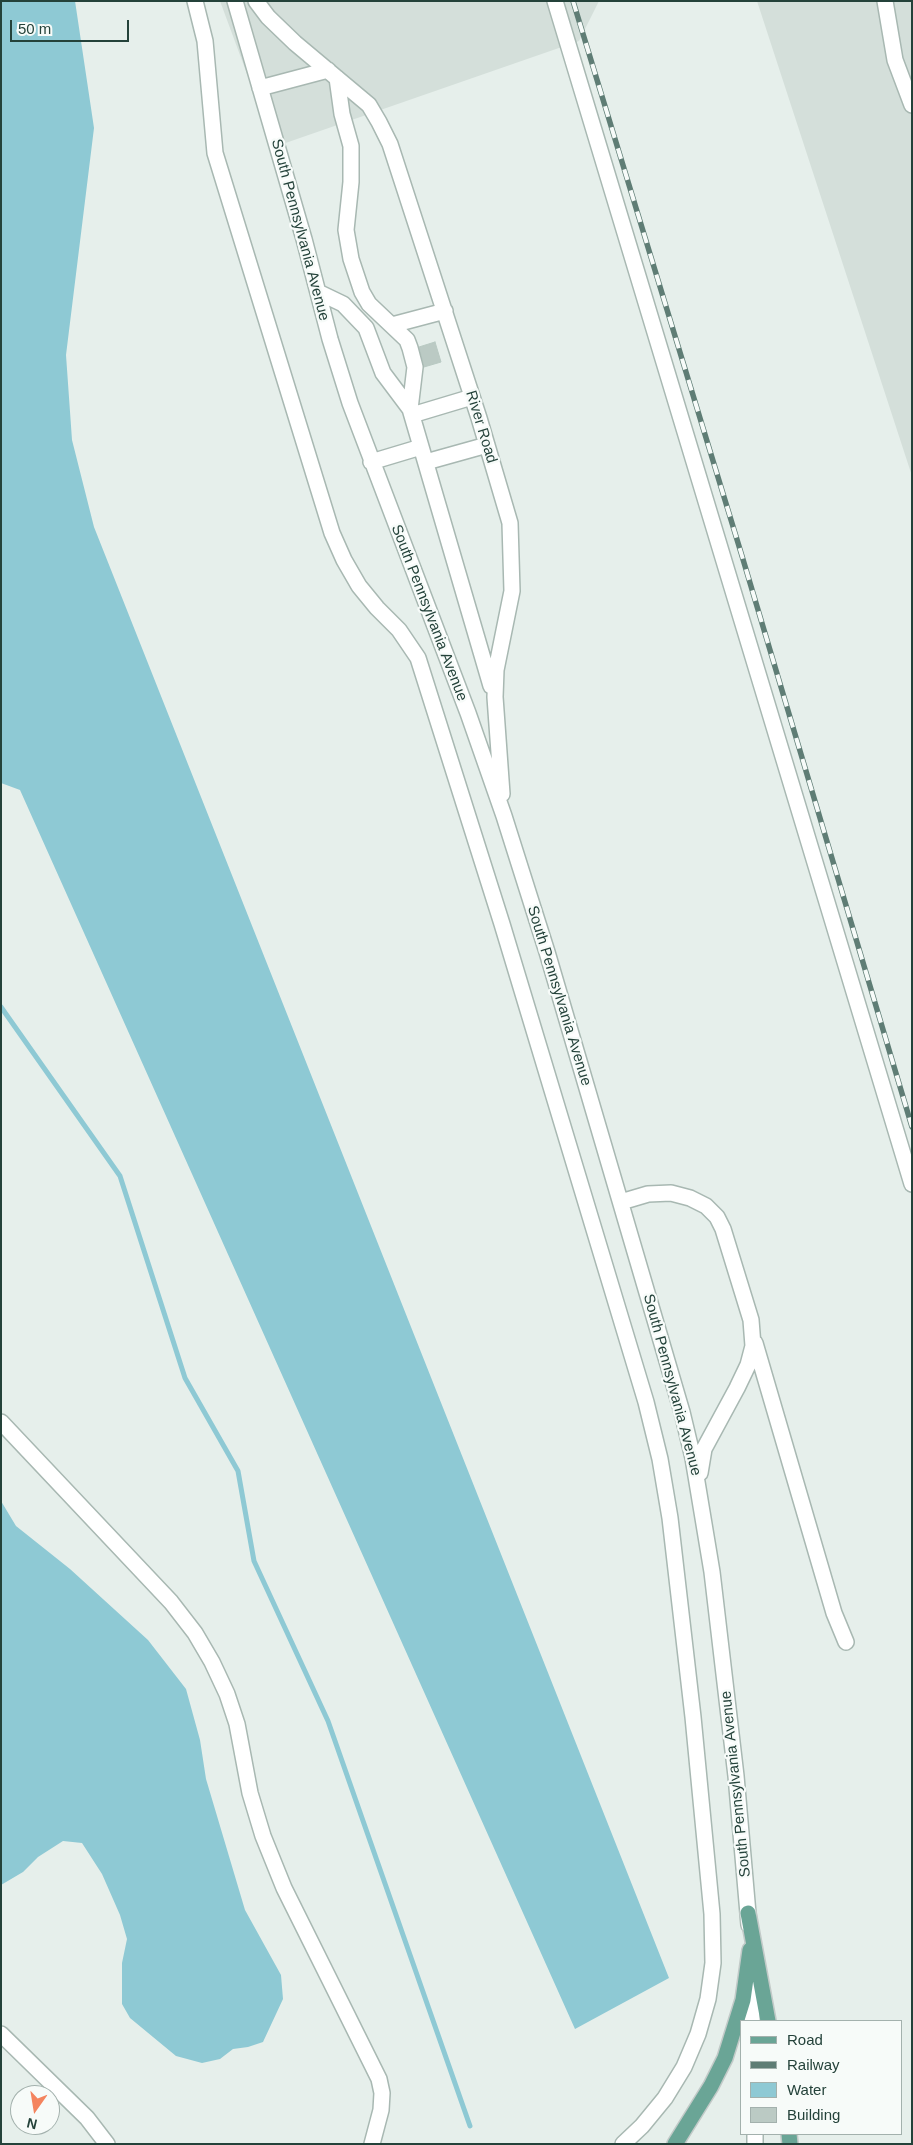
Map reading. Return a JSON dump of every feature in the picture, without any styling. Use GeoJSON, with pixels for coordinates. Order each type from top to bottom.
{"type":"FeatureCollection","features":[{"type":"Feature","properties":{"kind":"main road"},"geometry":{"type":"LineString","coordinates":[[748,1913],[768,2020]]}},
{"type":"Feature","properties":{"kind":"main road"},"geometry":{"type":"LineString","coordinates":[[675,2144],[711,2086],[725,2058],[743,2000],[750,1950]]}},
{"type":"Feature","properties":{"kind":"street"},"geometry":{"type":"LineString","coordinates":[[196,1],[205,41],[215,153],[332,534],[359,586],[399,630],[418,658],[502,924],[646,1402],[660,1459],[670,1518],[693,1717],[712,1914],[713,1963],[708,1999],[698,2034],[684,2067],[665,2098],[624,2144]]}},
{"type":"Feature","properties":{"kind":"street","name":"South Pennsylvania Avenue"},"geometry":{"type":"LineString","coordinates":[[235,1],[339,370],[468,713],[504,816],[547,952],[682,1412],[701,1502],[712,1572],[736,1776],[748,1913],[752,2020]]}},
{"type":"Feature","properties":{"kind":"street","name":"River Road"},"geometry":{"type":"LineString","coordinates":[[256,1],[268,17],[295,43],[369,105],[390,144],[487,445],[510,523],[513,560],[512,591],[496,670],[495,697],[504,816]]}},
{"type":"Feature","properties":{"kind":"street"},"geometry":{"type":"LineString","coordinates":[[555,1],[912,1184]]}},
{"type":"Feature","properties":{"kind":"street"},"geometry":{"type":"LineString","coordinates":[[885,1],[894,60],[912,105]]}},
{"type":"Feature","properties":{"kind":"street"},"geometry":{"type":"LineString","coordinates":[[260,88],[333,74],[351,146],[351,182],[346,230],[352,258],[362,292],[369,304],[407,340],[415,367],[411,412]]}},
{"type":"Feature","properties":{"kind":"street"},"geometry":{"type":"LineString","coordinates":[[318,292],[343,304],[366,328],[383,373],[411,412],[495,697]]}},
{"type":"Feature","properties":{"kind":"street"},"geometry":{"type":"LineString","coordinates":[[392,326],[445,311]]}},
{"type":"Feature","properties":{"kind":"street"},"geometry":{"type":"LineString","coordinates":[[411,412],[472,397]]}},
{"type":"Feature","properties":{"kind":"street"},"geometry":{"type":"LineString","coordinates":[[426,462],[487,445]]}},
{"type":"Feature","properties":{"kind":"street"},"geometry":{"type":"LineString","coordinates":[[372,462],[421,447]]}},
{"type":"Feature","properties":{"kind":"street"},"geometry":{"type":"LineString","coordinates":[[621,1202],[648,1194],[671,1193],[700,1202],[717,1217],[723,1229],[751,1320],[753,1346],[748,1365],[704,1448],[700,1474],[701,1502]]}},
{"type":"Feature","properties":{"kind":"street"},"geometry":{"type":"LineString","coordinates":[[753,1336],[834,1612],[846,1642]]}},
{"type":"Feature","properties":{"kind":"street"},"geometry":{"type":"LineString","coordinates":[[1,1422],[171,1602],[195,1633],[212,1662],[227,1694],[237,1724],[250,1793],[284,1888],[379,2079],[382,2093],[381,2110],[372,2144]]}},
{"type":"Feature","properties":{"kind":"street"},"geometry":{"type":"LineString","coordinates":[[1,2034],[87,2118],[108,2144]]}},
{"type":"Feature","properties":{"kind":"shaded area"},"geometry":{"type":"Polygon","coordinates":[[[220,1],[599,1],[579,41],[274,147],[220,1]]]}},
{"type":"Feature","properties":{"kind":"shaded area"},"geometry":{"type":"Polygon","coordinates":[[[757,1],[912,1],[912,476],[757,1]]]}},
{"type":"Feature","properties":{"kind":"water"},"geometry":{"type":"Polygon","coordinates":[[[1,1],[75,1],[94,128],[66,355],[72,440],[94,527],[669,1978],[575,2029],[20,790],[1,783],[1,1]]]}},
{"type":"Feature","properties":{"kind":"water"},"geometry":{"type":"Polygon","coordinates":[[[1,1501],[16,1526],[70,1569],[148,1640],[186,1689],[200,1740],[206,1779],[245,1910],[281,1975],[283,1999],[263,2042],[233,2049],[220,2059],[202,2063],[176,2056],[130,2018],[122,2004],[122,1963],[127,1939],[120,1915],[102,1874],[82,1843],[63,1841],[38,1857],[23,1872],[1,1885],[1,1501]]]}},
{"type":"Feature","properties":{"kind":"building"},"geometry":{"type":"Polygon","coordinates":[[[435,342],[441,362],[424,367],[419,347],[435,342]]]}},
{"type":"Feature","properties":{"kind":"waterway"},"geometry":{"type":"LineString","coordinates":[[1,1007],[120,1176],[185,1378],[238,1471],[254,1561],[328,1721],[470,2126]]}},
{"type":"Feature","properties":{"kind":"railway"},"geometry":{"type":"LineString","coordinates":[[573,1],[742,556],[912,1127]]}}]}
